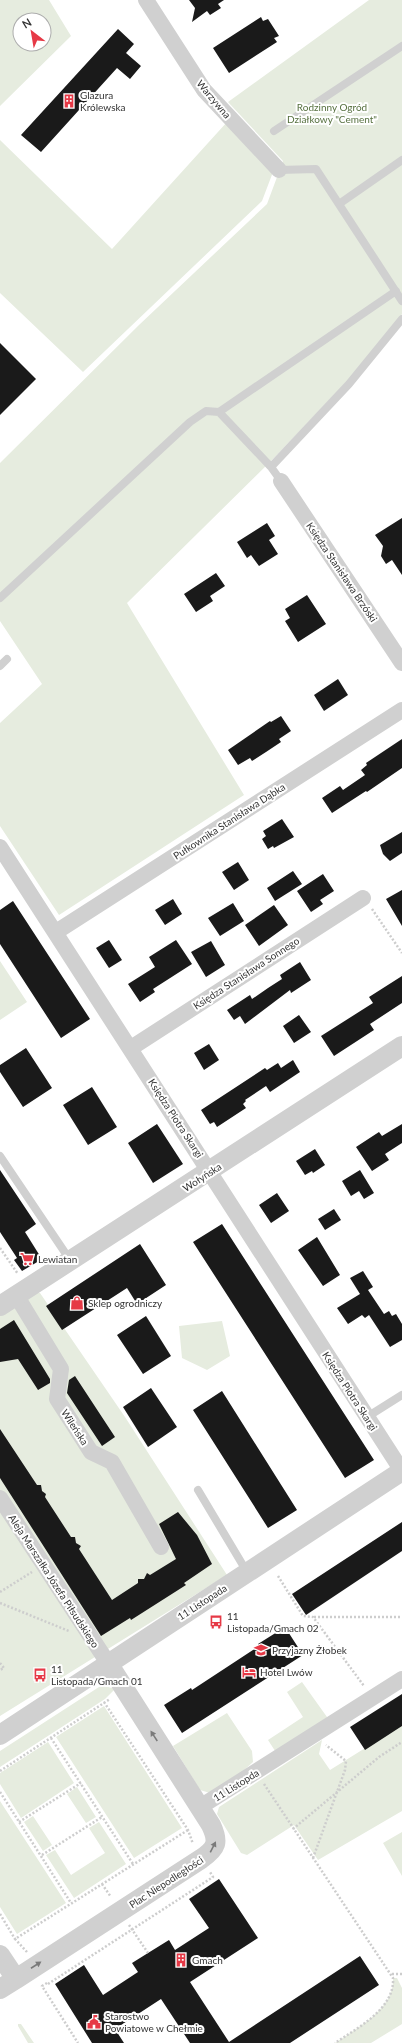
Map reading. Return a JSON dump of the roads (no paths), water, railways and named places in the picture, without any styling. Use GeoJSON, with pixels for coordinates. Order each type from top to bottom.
{"type":"FeatureCollection","features":[{"type":"Feature","properties":{"kind":"street","name":"Warzywna"},"geometry":{"type":"LineString","coordinates":[[146,0],[204,90],[279,170]]}},
{"type":"Feature","properties":{"kind":"street","name":"Księdza Stanisława Brzóski"},"geometry":{"type":"LineString","coordinates":[[281,481],[402,663]]}},
{"type":"Feature","properties":{"kind":"street","name":"Pułkownika Stanisława Dąbka"},"geometry":{"type":"LineString","coordinates":[[56,932],[402,710]]}},
{"type":"Feature","properties":{"kind":"street","name":"Księdza Piotra Skargi"},"geometry":{"type":"LineString","coordinates":[[0,847],[131,1048],[402,1471]]}},
{"type":"Feature","properties":{"kind":"street","name":"Księdza Stanisława Sonnego"},"geometry":{"type":"LineString","coordinates":[[131,1048],[362,898]]}},
{"type":"Feature","properties":{"kind":"street","name":"Wołyńska"},"geometry":{"type":"LineString","coordinates":[[12,1293],[70,1260],[402,1046]]}},
{"type":"Feature","properties":{"kind":"street","name":"Wileńska"},"geometry":{"type":"LineString","coordinates":[[12,1293],[61,1369],[57,1399],[91,1452],[112,1462],[162,1547]]}},
{"type":"Feature","properties":{"kind":"street","name":"11 Listopada"},"geometry":{"type":"LineString","coordinates":[[3,1728],[108,1664],[402,1471]]}},
{"type":"Feature","properties":{"kind":"street","name":"Aleja Marszałka Józefa Piłsudskiego"},"geometry":{"type":"LineString","coordinates":[[0,1498],[108,1664]]}},
{"type":"Feature","properties":{"kind":"street","name":"Plac Niepodległości"},"geometry":{"type":"LineString","coordinates":[[0,1955],[8,1984],[210,1853],[216,1845],[216,1835],[200,1807],[108,1664]]}},
{"type":"Feature","properties":{"kind":"street","name":"11 Listopda"},"geometry":{"type":"LineString","coordinates":[[200,1807],[402,1679]]}},
{"type":"Feature","properties":{"kind":"lane"},"geometry":{"type":"LineString","coordinates":[[274,131],[402,46]]}},
{"type":"Feature","properties":{"kind":"lane"},"geometry":{"type":"LineString","coordinates":[[339,204],[402,160]]}},
{"type":"Feature","properties":{"kind":"lane"},"geometry":{"type":"LineString","coordinates":[[279,170],[316,169],[402,301]]}},
{"type":"Feature","properties":{"kind":"lane"},"geometry":{"type":"LineString","coordinates":[[0,598],[190,422],[206,411],[218,412],[396,291]]}},
{"type":"Feature","properties":{"kind":"lane"},"geometry":{"type":"LineString","coordinates":[[270,466],[349,384],[402,319]]}},
{"type":"Feature","properties":{"kind":"lane"},"geometry":{"type":"LineString","coordinates":[[218,412],[270,466],[281,481]]}},
{"type":"Feature","properties":{"kind":"lane"},"geometry":{"type":"LineString","coordinates":[[0,666],[7,659]]}},
{"type":"Feature","properties":{"kind":"lane"},"geometry":{"type":"LineString","coordinates":[[0,1156],[70,1260]]}},
{"type":"Feature","properties":{"kind":"lane"},"geometry":{"type":"LineString","coordinates":[[367,1417],[402,1395]]}},
{"type":"Feature","properties":{"kind":"lane"},"geometry":{"type":"LineString","coordinates":[[198,1490],[248,1572]]}},
{"type":"Feature","properties":{"kind":"place","name":"Glazura Królewska"},"geometry":{"type":"Point","coordinates":[69,101]}},
{"type":"Feature","properties":{"kind":"place","name":"Lewiatan"},"geometry":{"type":"Point","coordinates":[27,1259]}},
{"type":"Feature","properties":{"kind":"place","name":"Sklep ogrodniczy"},"geometry":{"type":"Point","coordinates":[77,1303]}},
{"type":"Feature","properties":{"kind":"place","name":"11 Listopada/Gmach 02"},"geometry":{"type":"Point","coordinates":[216,1622]}},
{"type":"Feature","properties":{"kind":"place","name":"Przyjazny Żłobek"},"geometry":{"type":"Point","coordinates":[261,1650]}},
{"type":"Feature","properties":{"kind":"place","name":"Hotel Lwów"},"geometry":{"type":"Point","coordinates":[249,1672]}},
{"type":"Feature","properties":{"kind":"place","name":"11 Listopada/Gmach 01"},"geometry":{"type":"Point","coordinates":[40,1675]}},
{"type":"Feature","properties":{"kind":"place","name":"Gmach"},"geometry":{"type":"Point","coordinates":[181,1960]}},
{"type":"Feature","properties":{"kind":"place","name":"Starostwo Powiatowe w Chełmie"},"geometry":{"type":"Point","coordinates":[94,2022]}},
{"type":"Feature","properties":{"kind":"park label","name":"Rodzinny Ogród Działkowy \"Cement\""},"geometry":{"type":"Point","coordinates":[332,112]}}]}
